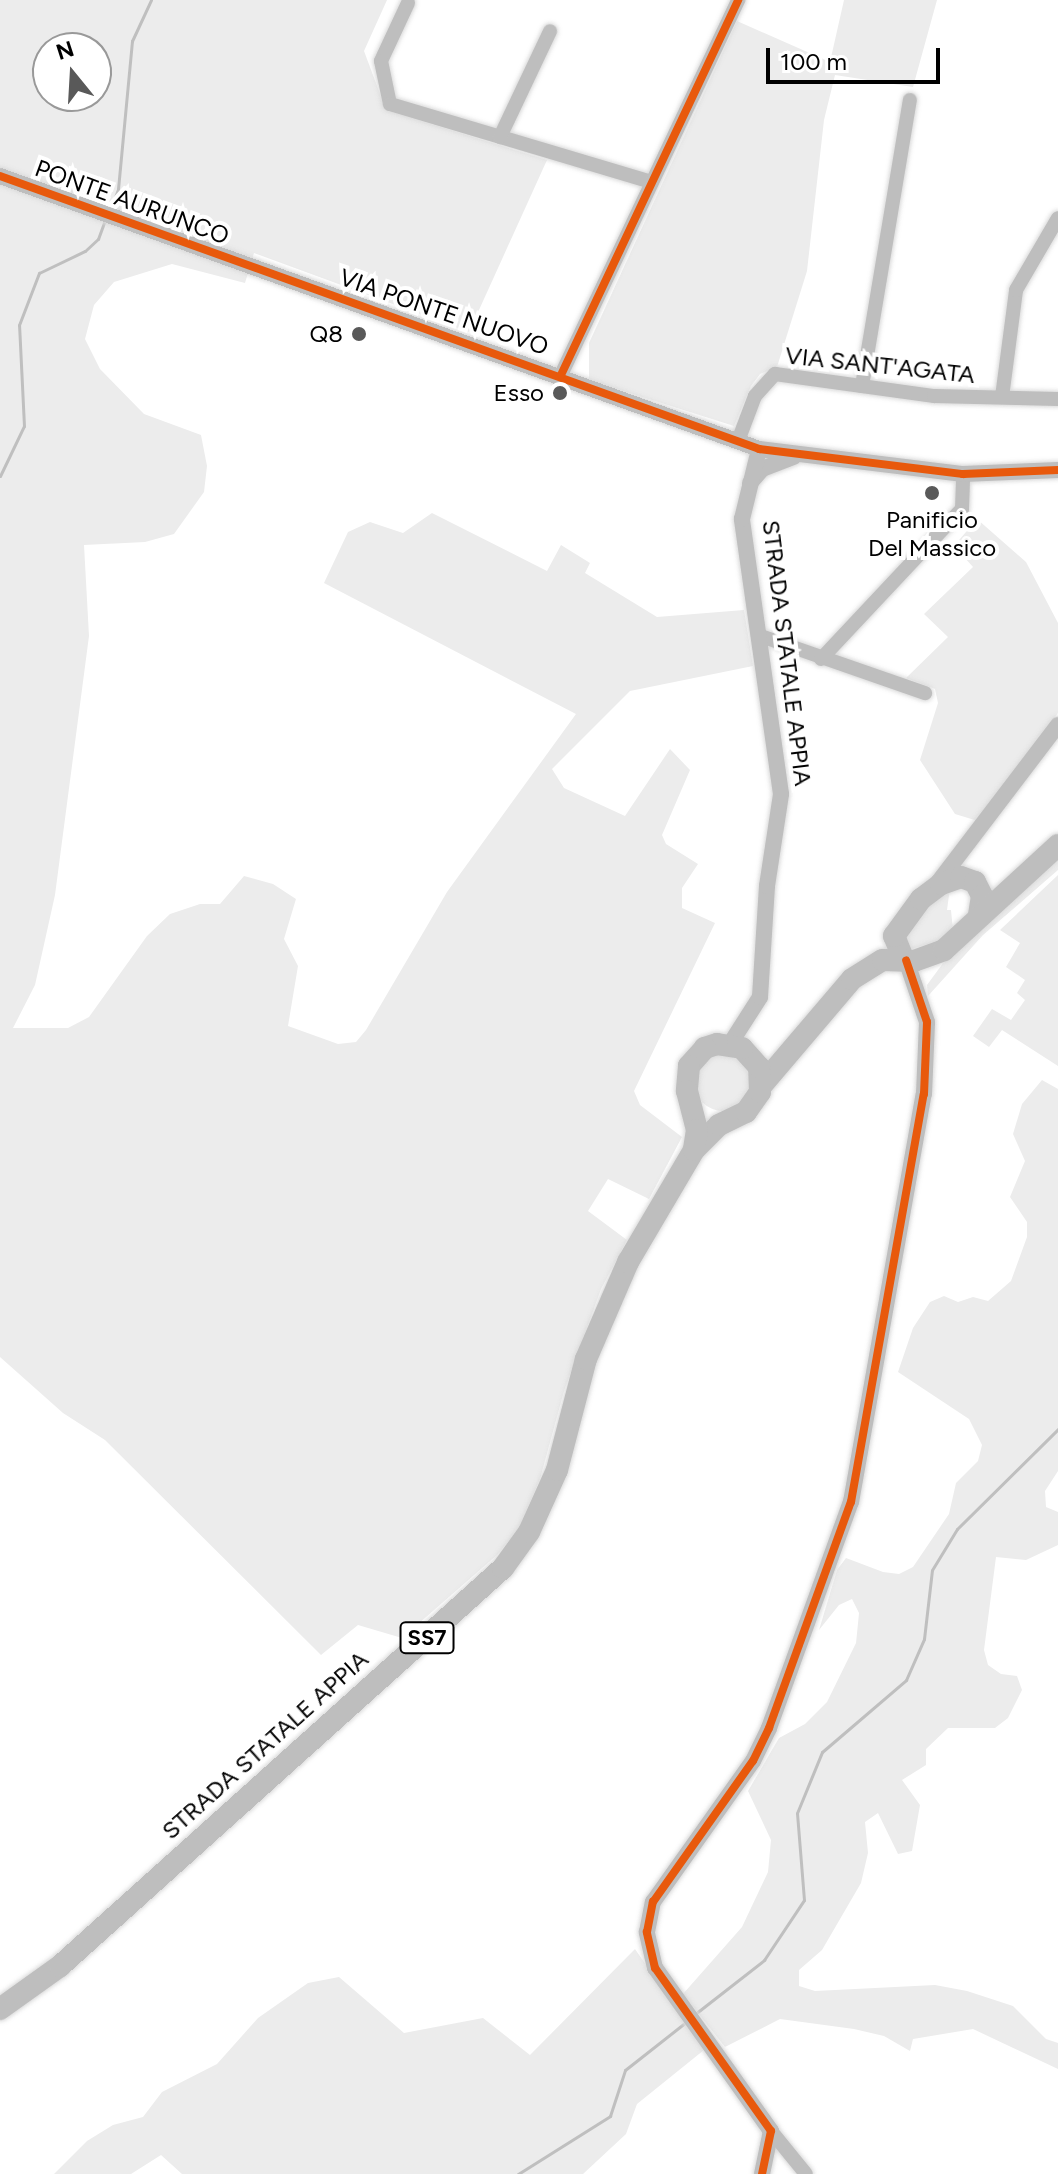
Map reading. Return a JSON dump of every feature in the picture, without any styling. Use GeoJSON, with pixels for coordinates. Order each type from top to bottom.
{"type":"FeatureCollection","features":[{"type":"Feature","properties":{"kind":"main road"},"geometry":{"type":"LineString","coordinates":[[944,950],[979,914],[1058,845]]}},
{"type":"Feature","properties":{"kind":"main road"},"geometry":{"type":"LineString","coordinates":[[932,889],[974,883],[1029,868]]}},
{"type":"Feature","properties":{"kind":"main road"},"geometry":{"type":"LineString","coordinates":[[974,883],[979,914]]}},
{"type":"Feature","properties":{"kind":"main road","name":"SS7"},"geometry":{"type":"LineString","coordinates":[[761,1086],[932,889]]}},
{"type":"Feature","properties":{"kind":"main road"},"geometry":{"type":"LineString","coordinates":[[899,926],[895,947],[905,959]]}},
{"type":"Feature","properties":{"kind":"main road","name":"SS7"},"geometry":{"type":"LineString","coordinates":[[852,979],[883,960],[925,959],[944,950]]}},
{"type":"Feature","properties":{"kind":"main road","name":"STRADA STATALE APPIA"},"geometry":{"type":"LineString","coordinates":[[0,2009],[60,1966],[503,1568],[529,1532],[557,1470],[604,1312],[694,1150],[697,1130],[686,1078],[696,1056],[717,1044],[743,1051],[761,1086],[755,1103],[694,1150]]}},
{"type":"Feature","properties":{"kind":"main road","name":"SS7"},"geometry":{"type":"LineString","coordinates":[[743,1051],[765,1061],[785,1057]]}},
{"type":"Feature","properties":{"kind":"main road"},"geometry":{"type":"LineString","coordinates":[[692,1102],[711,1117],[732,1118]]}},
{"type":"Feature","properties":{"kind":"street"},"geometry":{"type":"LineString","coordinates":[[561,375],[738,0]]}},
{"type":"Feature","properties":{"kind":"street"},"geometry":{"type":"LineString","coordinates":[[408,3],[381,61],[390,104],[651,182]]}},
{"type":"Feature","properties":{"kind":"street"},"geometry":{"type":"LineString","coordinates":[[500,137],[550,31]]}},
{"type":"Feature","properties":{"kind":"street"},"geometry":{"type":"LineString","coordinates":[[862,386],[910,100]]}},
{"type":"Feature","properties":{"kind":"street","name":"PONTE AURUNCO"},"geometry":{"type":"LineString","coordinates":[[0,176],[250,266]]}},
{"type":"Feature","properties":{"kind":"street"},"geometry":{"type":"LineString","coordinates":[[1002,397],[1016,290],[1058,218]]}},
{"type":"Feature","properties":{"kind":"street","name":"VIA PONTE NUOVO"},"geometry":{"type":"LineString","coordinates":[[250,266],[561,375],[759,449]]}},
{"type":"Feature","properties":{"kind":"street","name":"VIA SANT'AGATA"},"geometry":{"type":"LineString","coordinates":[[738,441],[755,396],[775,374],[862,386],[1058,399]]}},
{"type":"Feature","properties":{"kind":"street","name":"STRADA STATALE APPIA"},"geometry":{"type":"LineString","coordinates":[[743,1051],[765,971],[767,886],[781,794],[775,725],[758,635],[742,519],[747,487],[759,449],[963,474],[1058,470]]}},
{"type":"Feature","properties":{"kind":"street","name":"STRADA STATALE APPIA"},"geometry":{"type":"LineString","coordinates":[[747,487],[778,460],[806,455]]}},
{"type":"Feature","properties":{"kind":"street"},"geometry":{"type":"LineString","coordinates":[[821,659],[962,509],[963,474]]}},
{"type":"Feature","properties":{"kind":"street"},"geometry":{"type":"LineString","coordinates":[[758,635],[925,693]]}},
{"type":"Feature","properties":{"kind":"street"},"geometry":{"type":"LineString","coordinates":[[932,889],[1058,725]]}},
{"type":"Feature","properties":{"kind":"street"},"geometry":{"type":"LineString","coordinates":[[961,852],[974,883]]}},
{"type":"Feature","properties":{"kind":"street"},"geometry":{"type":"LineString","coordinates":[[919,989],[944,950]]}},
{"type":"Feature","properties":{"kind":"street"},"geometry":{"type":"LineString","coordinates":[[806,2174],[680,2007],[655,1968],[647,1932],[653,1902],[753,1761],[769,1728],[851,1502],[924,1094],[927,1022],[919,989],[905,959]]}},
{"type":"Feature","properties":{"kind":"street"},"geometry":{"type":"LineString","coordinates":[[762,2174],[771,2131]]}},
{"type":"Feature","properties":{"kind":"shaded area"},"geometry":{"type":"Polygon","coordinates":[[[0,0],[387,0],[364,51],[386,110],[547,160],[469,332],[254,253],[245,283],[172,264],[114,282],[94,305],[85,339],[100,369],[144,414],[201,435],[207,466],[204,492],[174,534],[145,542],[84,545],[89,636],[55,895],[35,985],[13,1028],[68,1028],[89,1017],[147,936],[170,914],[200,904],[220,904],[244,876],[273,884],[296,899],[284,939],[298,966],[288,1026],[338,1044],[356,1042],[366,1030],[447,892],[576,714],[324,583],[348,532],[370,522],[403,533],[432,513],[547,571],[561,545],[590,563],[585,573],[657,617],[744,610],[753,666],[630,691],[552,769],[564,788],[625,816],[670,749],[690,770],[662,835],[666,844],[698,864],[682,888],[682,908],[715,923],[634,1091],[640,1105],[682,1137],[649,1199],[608,1179],[588,1211],[627,1240],[601,1289],[564,1391],[540,1479],[518,1530],[497,1555],[402,1638],[358,1625],[321,1655],[105,1440],[63,1413],[0,1357],[0,0]]]}},
{"type":"Feature","properties":{"kind":"shaded area"},"geometry":{"type":"Polygon","coordinates":[[[844,0],[937,0],[913,87],[835,75],[824,120],[807,271],[777,367],[760,374],[751,386],[734,426],[589,380],[589,343],[737,21],[830,62],[844,0]]]}},
{"type":"Feature","properties":{"kind":"shaded area"},"geometry":{"type":"Polygon","coordinates":[[[977,519],[1026,562],[1058,623],[1058,713],[978,821],[955,814],[920,760],[938,703],[935,689],[906,678],[948,637],[924,614],[973,567],[954,546],[977,519]]]}},
{"type":"Feature","properties":{"kind":"shaded area"},"geometry":{"type":"Polygon","coordinates":[[[1058,856],[1058,870],[983,935],[928,996],[927,985],[957,944],[1058,856]]]}},
{"type":"Feature","properties":{"kind":"shaded area"},"geometry":{"type":"Polygon","coordinates":[[[1058,875],[1058,1066],[1002,1030],[989,1047],[973,1036],[992,1009],[1011,1020],[1025,1000],[1017,993],[1025,980],[1006,967],[1020,943],[1000,930],[1058,875]]]}},
{"type":"Feature","properties":{"kind":"shaded area"},"geometry":{"type":"Polygon","coordinates":[[[950,888],[947,910],[951,910],[953,931],[941,940],[911,949],[904,944],[915,914],[950,888]]]}},
{"type":"Feature","properties":{"kind":"shaded area"},"geometry":{"type":"Polygon","coordinates":[[[723,1053],[744,1061],[752,1082],[744,1103],[723,1111],[702,1103],[694,1082],[702,1061],[723,1053]]]}},
{"type":"Feature","properties":{"kind":"shaded area"},"geometry":{"type":"Polygon","coordinates":[[[1042,1080],[1058,1089],[1058,1471],[1045,1491],[1046,1507],[1058,1512],[1058,1545],[1026,1560],[996,1557],[984,1650],[988,1665],[1001,1674],[1017,1676],[1022,1690],[1008,1718],[995,1728],[948,1728],[926,1749],[926,1765],[902,1780],[920,1805],[912,1851],[898,1854],[878,1813],[865,1822],[868,1853],[861,1883],[822,1950],[799,1970],[799,1986],[815,1991],[935,1985],[967,1991],[1013,2006],[1046,2039],[1058,2043],[1058,2069],[973,2029],[913,2039],[910,2051],[884,2036],[780,2019],[725,2047],[683,1994],[742,1927],[768,1872],[771,1840],[748,1791],[779,1738],[805,1724],[827,1702],[856,1643],[859,1613],[852,1599],[839,1605],[819,1630],[837,1570],[846,1558],[883,1572],[899,1574],[913,1567],[949,1514],[956,1483],[978,1461],[982,1445],[969,1419],[898,1372],[913,1328],[930,1302],[944,1296],[958,1302],[973,1297],[988,1301],[1011,1281],[1027,1237],[1027,1222],[1010,1197],[1025,1161],[1013,1134],[1022,1104],[1042,1080]]]}},
{"type":"Feature","properties":{"kind":"shaded area"},"geometry":{"type":"Polygon","coordinates":[[[635,1949],[704,2050],[637,2104],[626,2134],[583,2174],[182,2174],[161,2155],[131,2174],[54,2174],[87,2141],[113,2125],[143,2117],[162,2092],[217,2064],[258,2018],[308,1983],[339,1977],[404,2033],[483,2018],[530,2055],[635,1949]]]}},
{"type":"Feature","properties":{"kind":"waterway"},"geometry":{"type":"LineString","coordinates":[[110,210],[118,189],[132,41],[151,0]]}},
{"type":"Feature","properties":{"kind":"waterway"},"geometry":{"type":"LineString","coordinates":[[0,476],[24,426],[19,325],[39,273],[85,251],[98,239],[105,220]]}},
{"type":"Feature","properties":{"kind":"waterway"},"geometry":{"type":"LineString","coordinates":[[695,2014],[764,1960],[804,1900],[797,1813],[822,1752],[906,1680],[924,1639],[932,1570],[957,1529],[1058,1429]]}},
{"type":"Feature","properties":{"kind":"waterway"},"geometry":{"type":"LineString","coordinates":[[518,2174],[610,2116],[625,2070],[686,2022]]}},
{"type":"Feature","properties":{"kind":"cycle path"},"geometry":{"type":"LineString","coordinates":[[561,375],[738,0]]}},
{"type":"Feature","properties":{"kind":"cycle path"},"geometry":{"type":"LineString","coordinates":[[0,176],[759,449],[963,474],[1058,470]]}},
{"type":"Feature","properties":{"kind":"cycle path"},"geometry":{"type":"LineString","coordinates":[[762,2174],[771,2131],[655,1968],[647,1932],[653,1902],[753,1761],[769,1728],[851,1502],[924,1094],[927,1022],[906,960]]}},
{"type":"Feature","properties":{"kind":"place","name":"Q8"},"geometry":{"type":"Point","coordinates":[359,334]}},
{"type":"Feature","properties":{"kind":"place","name":"Esso"},"geometry":{"type":"Point","coordinates":[560,393]}},
{"type":"Feature","properties":{"kind":"place","name":"Panificio Del Massico"},"geometry":{"type":"Point","coordinates":[932,493]}}]}
